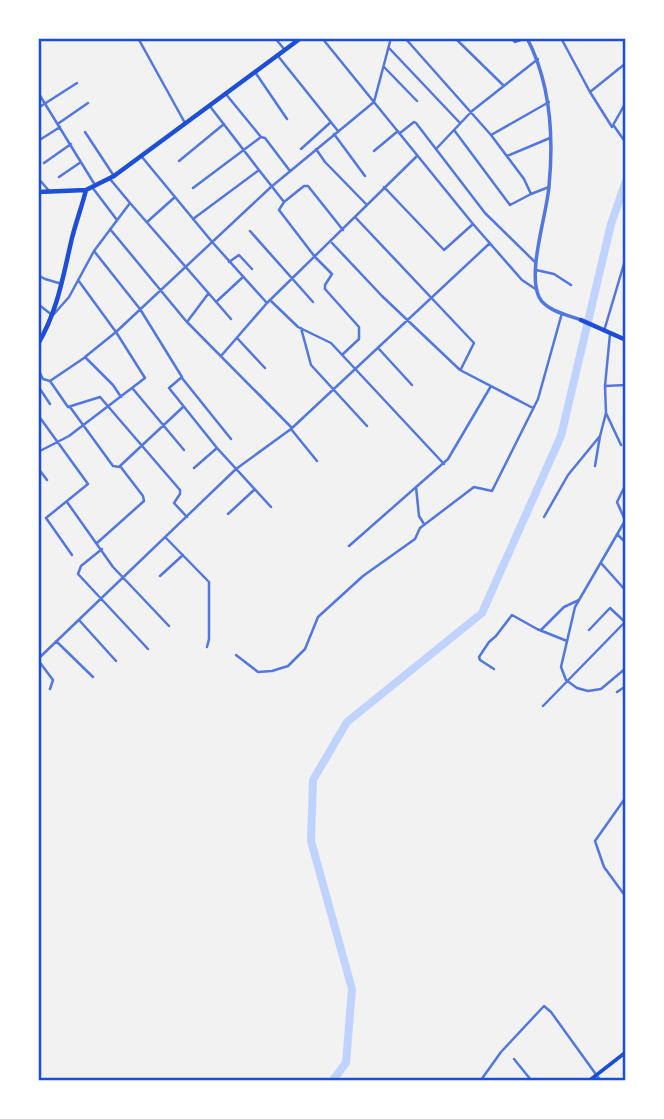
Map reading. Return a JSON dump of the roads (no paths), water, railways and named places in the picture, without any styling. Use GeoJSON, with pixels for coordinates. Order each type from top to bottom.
{"type":"FeatureCollection","features":[{"type":"Feature","properties":{"kind":"main road"},"geometry":{"type":"LineString","coordinates":[[38,192],[86,190],[111,177],[301,38]]}},
{"type":"Feature","properties":{"kind":"main road"},"geometry":{"type":"LineString","coordinates":[[38,344],[54,315],[86,190]]}},
{"type":"Feature","properties":{"kind":"main road"},"geometry":{"type":"LineString","coordinates":[[581,320],[625,340]]}},
{"type":"Feature","properties":{"kind":"main road"},"geometry":{"type":"LineString","coordinates":[[590,1080],[625,1052]]}},
{"type":"Feature","properties":{"kind":"street"},"geometry":{"type":"LineString","coordinates":[[138,38],[185,123]]}},
{"type":"Feature","properties":{"kind":"street"},"geometry":{"type":"LineString","coordinates":[[275,38],[285,50]]}},
{"type":"Feature","properties":{"kind":"street"},"geometry":{"type":"LineString","coordinates":[[322,38],[489,243],[522,280],[537,290]]}},
{"type":"Feature","properties":{"kind":"street"},"geometry":{"type":"LineString","coordinates":[[38,369],[40,379],[50,380],[84,358],[116,332],[271,187],[374,102],[391,38]]}},
{"type":"Feature","properties":{"kind":"street"},"geometry":{"type":"LineString","coordinates":[[405,38],[472,111],[524,179],[531,194]]}},
{"type":"Feature","properties":{"kind":"street"},"geometry":{"type":"LineString","coordinates":[[455,38],[503,85]]}},
{"type":"Feature","properties":{"kind":"street"},"geometry":{"type":"LineString","coordinates":[[511,38],[515,42],[527,38],[538,59],[549,102],[549,187],[535,262],[537,290],[543,302],[581,320]]}},
{"type":"Feature","properties":{"kind":"street"},"geometry":{"type":"LineString","coordinates":[[561,38],[590,92],[624,141]]}},
{"type":"Feature","properties":{"kind":"street"},"geometry":{"type":"LineString","coordinates":[[388,48],[460,123]]}},
{"type":"Feature","properties":{"kind":"street"},"geometry":{"type":"LineString","coordinates":[[278,56],[331,122],[365,176]]}},
{"type":"Feature","properties":{"kind":"street"},"geometry":{"type":"LineString","coordinates":[[436,149],[472,111],[538,59]]}},
{"type":"Feature","properties":{"kind":"street"},"geometry":{"type":"LineString","coordinates":[[590,92],[625,63]]}},
{"type":"Feature","properties":{"kind":"street"},"geometry":{"type":"LineString","coordinates":[[384,67],[416,101]]}},
{"type":"Feature","properties":{"kind":"street"},"geometry":{"type":"LineString","coordinates":[[255,72],[287,119]]}},
{"type":"Feature","properties":{"kind":"street"},"geometry":{"type":"LineString","coordinates":[[38,108],[77,83]]}},
{"type":"Feature","properties":{"kind":"street"},"geometry":{"type":"LineString","coordinates":[[225,93],[290,171]]}},
{"type":"Feature","properties":{"kind":"street"},"geometry":{"type":"LineString","coordinates":[[39,94],[117,220]]}},
{"type":"Feature","properties":{"kind":"street"},"geometry":{"type":"LineString","coordinates":[[491,135],[549,102]]}},
{"type":"Feature","properties":{"kind":"street"},"geometry":{"type":"LineString","coordinates":[[614,126],[625,102]]}},
{"type":"Feature","properties":{"kind":"street"},"geometry":{"type":"LineString","coordinates":[[38,141],[88,103]]}},
{"type":"Feature","properties":{"kind":"street"},"geometry":{"type":"LineString","coordinates":[[209,105],[284,202]]}},
{"type":"Feature","properties":{"kind":"street"},"geometry":{"type":"LineString","coordinates":[[301,149],[331,122]]}},
{"type":"Feature","properties":{"kind":"street"},"geometry":{"type":"LineString","coordinates":[[374,151],[415,122],[485,213],[535,262]]}},
{"type":"Feature","properties":{"kind":"street"},"geometry":{"type":"LineString","coordinates":[[179,161],[224,124]]}},
{"type":"Feature","properties":{"kind":"street"},"geometry":{"type":"LineString","coordinates":[[454,131],[510,205],[549,187]]}},
{"type":"Feature","properties":{"kind":"street"},"geometry":{"type":"LineString","coordinates":[[85,132],[111,177],[130,203],[231,319]]}},
{"type":"Feature","properties":{"kind":"street"},"geometry":{"type":"LineString","coordinates":[[192,188],[261,137]]}},
{"type":"Feature","properties":{"kind":"street"},"geometry":{"type":"LineString","coordinates":[[507,156],[550,138]]}},
{"type":"Feature","properties":{"kind":"street"},"geometry":{"type":"LineString","coordinates":[[44,163],[71,144]]}},
{"type":"Feature","properties":{"kind":"street"},"geometry":{"type":"LineString","coordinates":[[316,149],[367,205]]}},
{"type":"Feature","properties":{"kind":"street"},"geometry":{"type":"LineString","coordinates":[[141,156],[243,277],[301,328],[325,339],[343,355],[444,464]]}},
{"type":"Feature","properties":{"kind":"street"},"geometry":{"type":"LineString","coordinates":[[221,356],[268,301],[417,156]]}},
{"type":"Feature","properties":{"kind":"street"},"geometry":{"type":"LineString","coordinates":[[59,177],[81,162]]}},
{"type":"Feature","properties":{"kind":"street"},"geometry":{"type":"LineString","coordinates":[[193,219],[259,170]]}},
{"type":"Feature","properties":{"kind":"street"},"geometry":{"type":"LineString","coordinates":[[38,178],[50,192]]}},
{"type":"Feature","properties":{"kind":"street"},"geometry":{"type":"LineString","coordinates":[[343,230],[308,186],[304,186],[284,202],[279,210],[315,257],[332,274],[325,289],[360,332],[357,341],[343,355]]}},
{"type":"Feature","properties":{"kind":"street"},"geometry":{"type":"LineString","coordinates":[[384,187],[444,250],[473,224]]}},
{"type":"Feature","properties":{"kind":"street"},"geometry":{"type":"LineString","coordinates":[[147,222],[175,197]]}},
{"type":"Feature","properties":{"kind":"street"},"geometry":{"type":"LineString","coordinates":[[38,304],[54,315],[69,297],[94,251],[130,203]]}},
{"type":"Feature","properties":{"kind":"street"},"geometry":{"type":"LineString","coordinates":[[355,217],[474,343],[460,370]]}},
{"type":"Feature","properties":{"kind":"street"},"geometry":{"type":"LineString","coordinates":[[110,229],[187,321],[291,428],[317,461]]}},
{"type":"Feature","properties":{"kind":"street"},"geometry":{"type":"LineString","coordinates":[[250,231],[313,302]]}},
{"type":"Feature","properties":{"kind":"street"},"geometry":{"type":"LineString","coordinates":[[331,242],[460,370],[533,408]]}},
{"type":"Feature","properties":{"kind":"street"},"geometry":{"type":"LineString","coordinates":[[50,689],[53,680],[38,659],[236,469],[291,428],[334,390],[489,243]]}},
{"type":"Feature","properties":{"kind":"street"},"geometry":{"type":"LineString","coordinates":[[94,251],[140,309],[182,378],[231,439]]}},
{"type":"Feature","properties":{"kind":"street"},"geometry":{"type":"LineString","coordinates":[[229,262],[239,255],[252,269]]}},
{"type":"Feature","properties":{"kind":"street"},"geometry":{"type":"LineString","coordinates":[[595,466],[606,413],[606,332],[625,257]]}},
{"type":"Feature","properties":{"kind":"street"},"geometry":{"type":"LineString","coordinates":[[536,270],[554,274],[571,285]]}},
{"type":"Feature","properties":{"kind":"street"},"geometry":{"type":"LineString","coordinates":[[38,275],[62,284]]}},
{"type":"Feature","properties":{"kind":"street"},"geometry":{"type":"LineString","coordinates":[[216,302],[243,277]]}},
{"type":"Feature","properties":{"kind":"street"},"geometry":{"type":"LineString","coordinates":[[38,452],[59,443],[145,380],[116,332],[78,280]]}},
{"type":"Feature","properties":{"kind":"street"},"geometry":{"type":"LineString","coordinates":[[187,321],[208,294]]}},
{"type":"Feature","properties":{"kind":"street"},"geometry":{"type":"LineString","coordinates":[[236,655],[258,672],[288,666],[305,649],[318,617],[363,576],[415,539],[425,524],[474,487],[492,491],[538,399],[562,313]]}},
{"type":"Feature","properties":{"kind":"street"},"geometry":{"type":"LineString","coordinates":[[301,328],[311,365],[367,426]]}},
{"type":"Feature","properties":{"kind":"street"},"geometry":{"type":"LineString","coordinates":[[237,338],[265,368]]}},
{"type":"Feature","properties":{"kind":"street"},"geometry":{"type":"LineString","coordinates":[[378,348],[412,385]]}},
{"type":"Feature","properties":{"kind":"street"},"geometry":{"type":"LineString","coordinates":[[84,358],[108,380],[121,397]]}},
{"type":"Feature","properties":{"kind":"street"},"geometry":{"type":"LineString","coordinates":[[182,378],[169,388],[217,448],[271,507]]}},
{"type":"Feature","properties":{"kind":"street"},"geometry":{"type":"LineString","coordinates":[[50,380],[65,405],[70,407],[113,466],[120,467],[143,496],[144,501],[97,543]]}},
{"type":"Feature","properties":{"kind":"street"},"geometry":{"type":"LineString","coordinates":[[605,386],[625,385]]}},
{"type":"Feature","properties":{"kind":"street"},"geometry":{"type":"LineString","coordinates":[[38,386],[50,404]]}},
{"type":"Feature","properties":{"kind":"street"},"geometry":{"type":"LineString","coordinates":[[349,545],[444,464],[491,386]]}},
{"type":"Feature","properties":{"kind":"street"},"geometry":{"type":"LineString","coordinates":[[133,388],[184,450]]}},
{"type":"Feature","properties":{"kind":"street"},"geometry":{"type":"LineString","coordinates":[[70,407],[99,396],[180,490],[174,503],[187,517]]}},
{"type":"Feature","properties":{"kind":"street"},"geometry":{"type":"LineString","coordinates":[[625,406],[625,415]]}},
{"type":"Feature","properties":{"kind":"street"},"geometry":{"type":"LineString","coordinates":[[120,467],[183,407]]}},
{"type":"Feature","properties":{"kind":"street"},"geometry":{"type":"LineString","coordinates":[[606,413],[621,445]]}},
{"type":"Feature","properties":{"kind":"street"},"geometry":{"type":"LineString","coordinates":[[38,415],[88,484],[46,520],[72,555]]}},
{"type":"Feature","properties":{"kind":"street"},"geometry":{"type":"LineString","coordinates":[[544,517],[568,475],[600,436]]}},
{"type":"Feature","properties":{"kind":"street"},"geometry":{"type":"LineString","coordinates":[[194,468],[217,448]]}},
{"type":"Feature","properties":{"kind":"street"},"geometry":{"type":"LineString","coordinates":[[38,468],[47,480]]}},
{"type":"Feature","properties":{"kind":"street"},"geometry":{"type":"LineString","coordinates":[[625,484],[617,502],[625,519],[575,607],[561,667],[566,680],[580,690],[600,690],[625,668]]}},
{"type":"Feature","properties":{"kind":"street"},"geometry":{"type":"LineString","coordinates":[[416,487],[419,516],[425,524]]}},
{"type":"Feature","properties":{"kind":"street"},"geometry":{"type":"LineString","coordinates":[[228,514],[254,490]]}},
{"type":"Feature","properties":{"kind":"street"},"geometry":{"type":"LineString","coordinates":[[67,502],[123,578],[169,626]]}},
{"type":"Feature","properties":{"kind":"street"},"geometry":{"type":"LineString","coordinates":[[617,534],[625,543]]}},
{"type":"Feature","properties":{"kind":"street"},"geometry":{"type":"LineString","coordinates":[[166,537],[209,582],[207,647]]}},
{"type":"Feature","properties":{"kind":"street"},"geometry":{"type":"LineString","coordinates":[[102,549],[77,572],[148,649]]}},
{"type":"Feature","properties":{"kind":"street"},"geometry":{"type":"LineString","coordinates":[[160,576],[183,555]]}},
{"type":"Feature","properties":{"kind":"street"},"geometry":{"type":"LineString","coordinates":[[601,563],[625,591]]}},
{"type":"Feature","properties":{"kind":"street"},"geometry":{"type":"LineString","coordinates":[[540,631],[564,607],[579,600]]}},
{"type":"Feature","properties":{"kind":"street"},"geometry":{"type":"LineString","coordinates":[[543,706],[625,623],[610,608],[589,630]]}},
{"type":"Feature","properties":{"kind":"street"},"geometry":{"type":"LineString","coordinates":[[494,669],[479,657],[510,616],[514,615],[540,631],[567,641]]}},
{"type":"Feature","properties":{"kind":"street"},"geometry":{"type":"LineString","coordinates":[[79,620],[116,661]]}},
{"type":"Feature","properties":{"kind":"street"},"geometry":{"type":"LineString","coordinates":[[57,641],[93,677]]}},
{"type":"Feature","properties":{"kind":"street"},"geometry":{"type":"LineString","coordinates":[[617,692],[625,686]]}},
{"type":"Feature","properties":{"kind":"street"},"geometry":{"type":"LineString","coordinates":[[625,797],[595,841],[604,867],[625,897]]}},
{"type":"Feature","properties":{"kind":"street"},"geometry":{"type":"LineString","coordinates":[[481,1080],[501,1052],[544,1006],[600,1080]]}},
{"type":"Feature","properties":{"kind":"street"},"geometry":{"type":"LineString","coordinates":[[514,1059],[531,1080]]}},
{"type":"Feature","properties":{"kind":"waterway"},"geometry":{"type":"LineString","coordinates":[[333,1080],[346,1063],[352,989],[311,841],[313,780],[347,722],[482,613],[561,436],[611,224],[626,181]]}}]}
